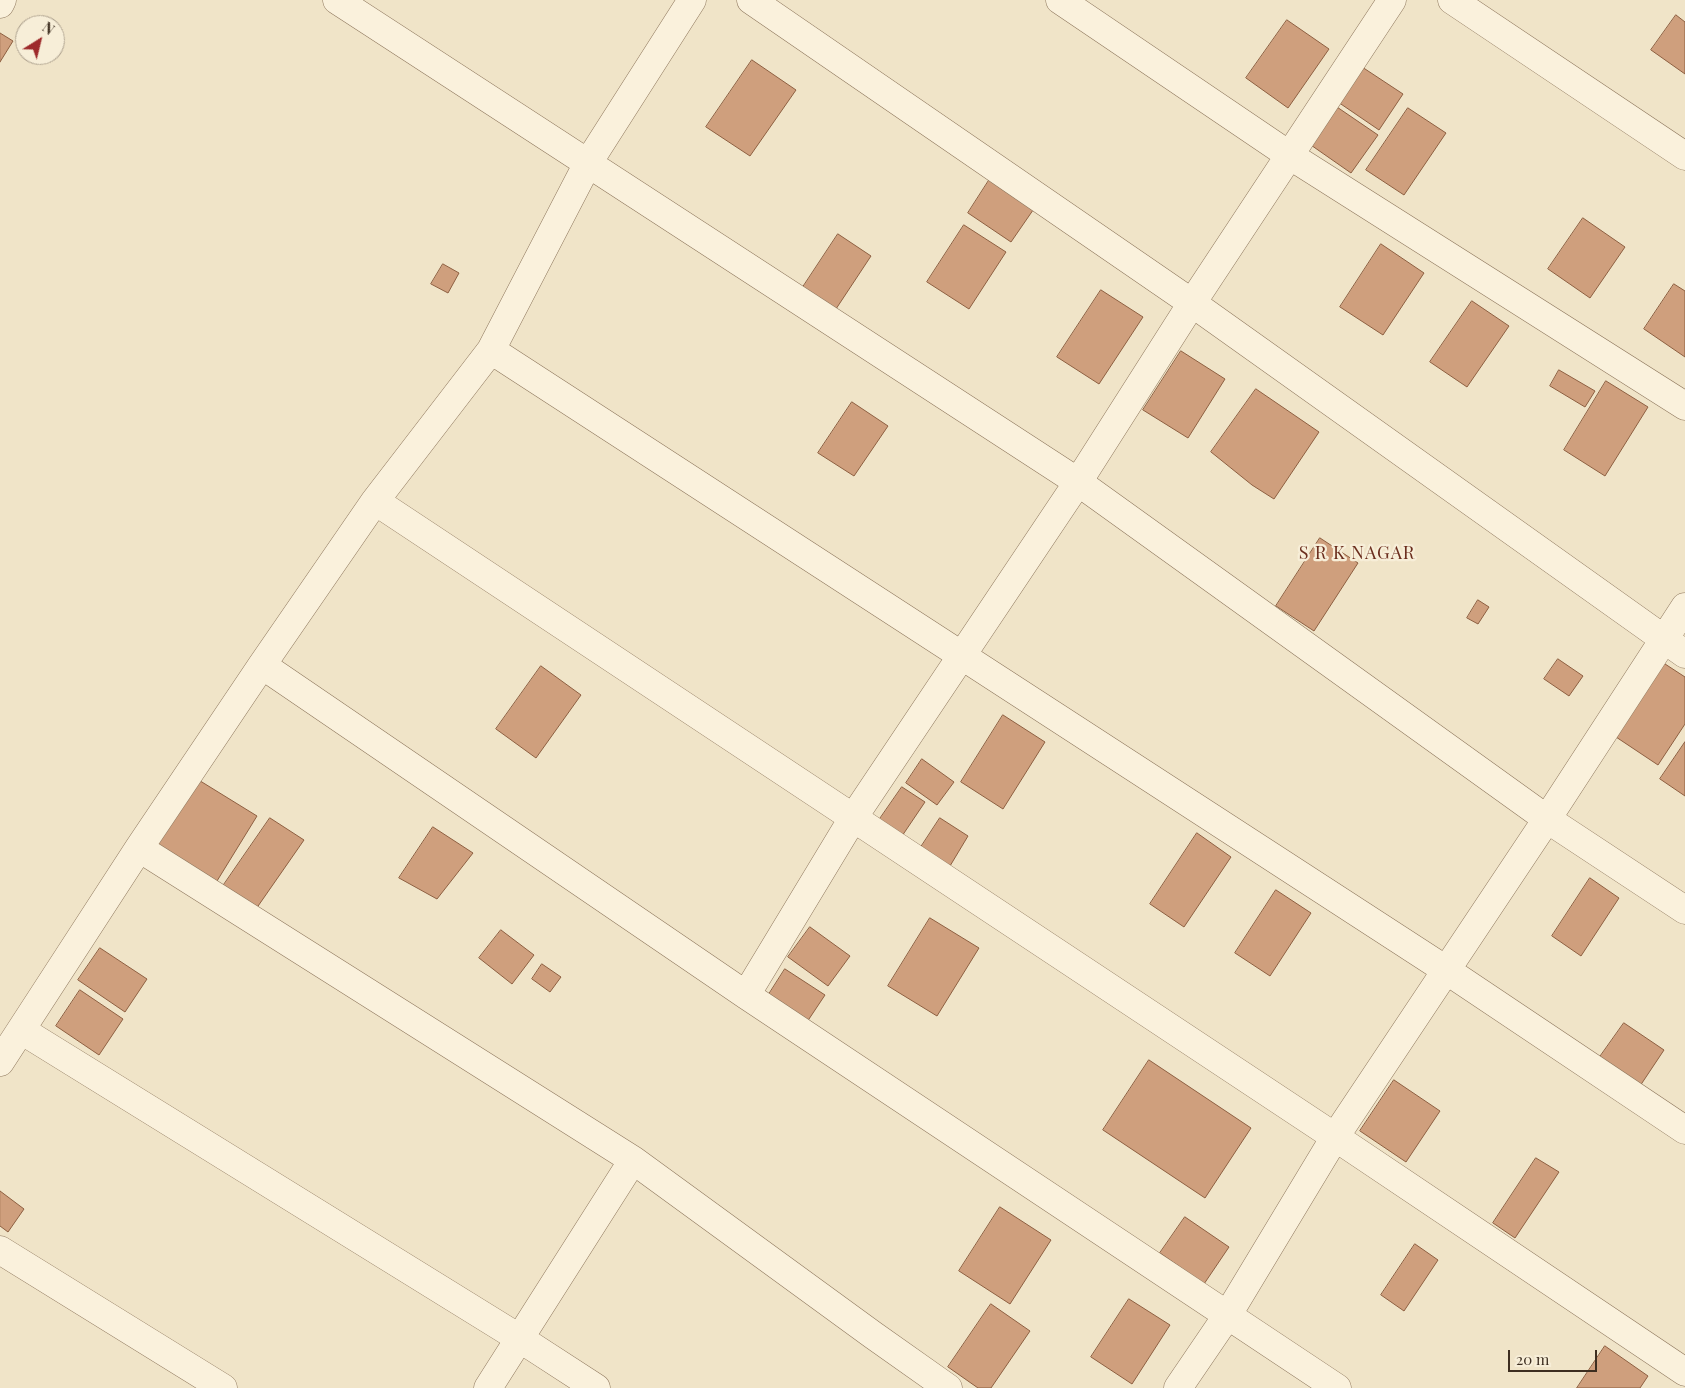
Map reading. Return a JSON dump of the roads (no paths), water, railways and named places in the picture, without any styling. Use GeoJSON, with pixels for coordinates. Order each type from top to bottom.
{"type":"FeatureCollection","features":[{"type":"Feature","properties":{"kind":"street"},"geometry":{"type":"LineString","coordinates":[[0,4],[2,0]]}},
{"type":"Feature","properties":{"kind":"street"},"geometry":{"type":"LineString","coordinates":[[337,0],[1078,482],[1546,819],[1685,910]]}},
{"type":"Feature","properties":{"kind":"street"},"geometry":{"type":"LineString","coordinates":[[0,1062],[139,848],[375,501],[491,350],[588,163],[692,0]]}},
{"type":"Feature","properties":{"kind":"street"},"geometry":{"type":"LineString","coordinates":[[751,0],[1192,303],[1675,647]]}},
{"type":"Feature","properties":{"kind":"street"},"geometry":{"type":"LineString","coordinates":[[1060,0],[1290,155],[1685,406]]}},
{"type":"Feature","properties":{"kind":"street"},"geometry":{"type":"LineString","coordinates":[[746,994],[854,818],[1078,482],[1192,303],[1392,0]]}},
{"type":"Feature","properties":{"kind":"street"},"geometry":{"type":"LineString","coordinates":[[1452,0],[1685,156]]}},
{"type":"Feature","properties":{"kind":"street"},"geometry":{"type":"LineString","coordinates":[[491,350],[961,657],[1446,970],[1685,1130]]}},
{"type":"Feature","properties":{"kind":"street"},"geometry":{"type":"LineString","coordinates":[[375,501],[1335,1137],[1685,1372]]}},
{"type":"Feature","properties":{"kind":"street"},"geometry":{"type":"LineString","coordinates":[[1178,1388],[1228,1316],[1335,1137],[1546,819],[1675,647],[1685,607]]}},
{"type":"Feature","properties":{"kind":"street"},"geometry":{"type":"LineString","coordinates":[[262,665],[746,994],[1337,1388]]}},
{"type":"Feature","properties":{"kind":"street"},"geometry":{"type":"LineString","coordinates":[[139,848],[633,1160],[948,1388]]}},
{"type":"Feature","properties":{"kind":"street"},"geometry":{"type":"LineString","coordinates":[[21,1030],[519,1338],[596,1388]]}},
{"type":"Feature","properties":{"kind":"street"},"geometry":{"type":"LineString","coordinates":[[488,1388],[633,1160]]}},
{"type":"Feature","properties":{"kind":"street"},"geometry":{"type":"LineString","coordinates":[[0,1250],[223,1388]]}},
{"type":"Feature","properties":{"kind":"district","name":"S R K NAGAR"},"geometry":{"type":"Point","coordinates":[1357,553]}}]}
